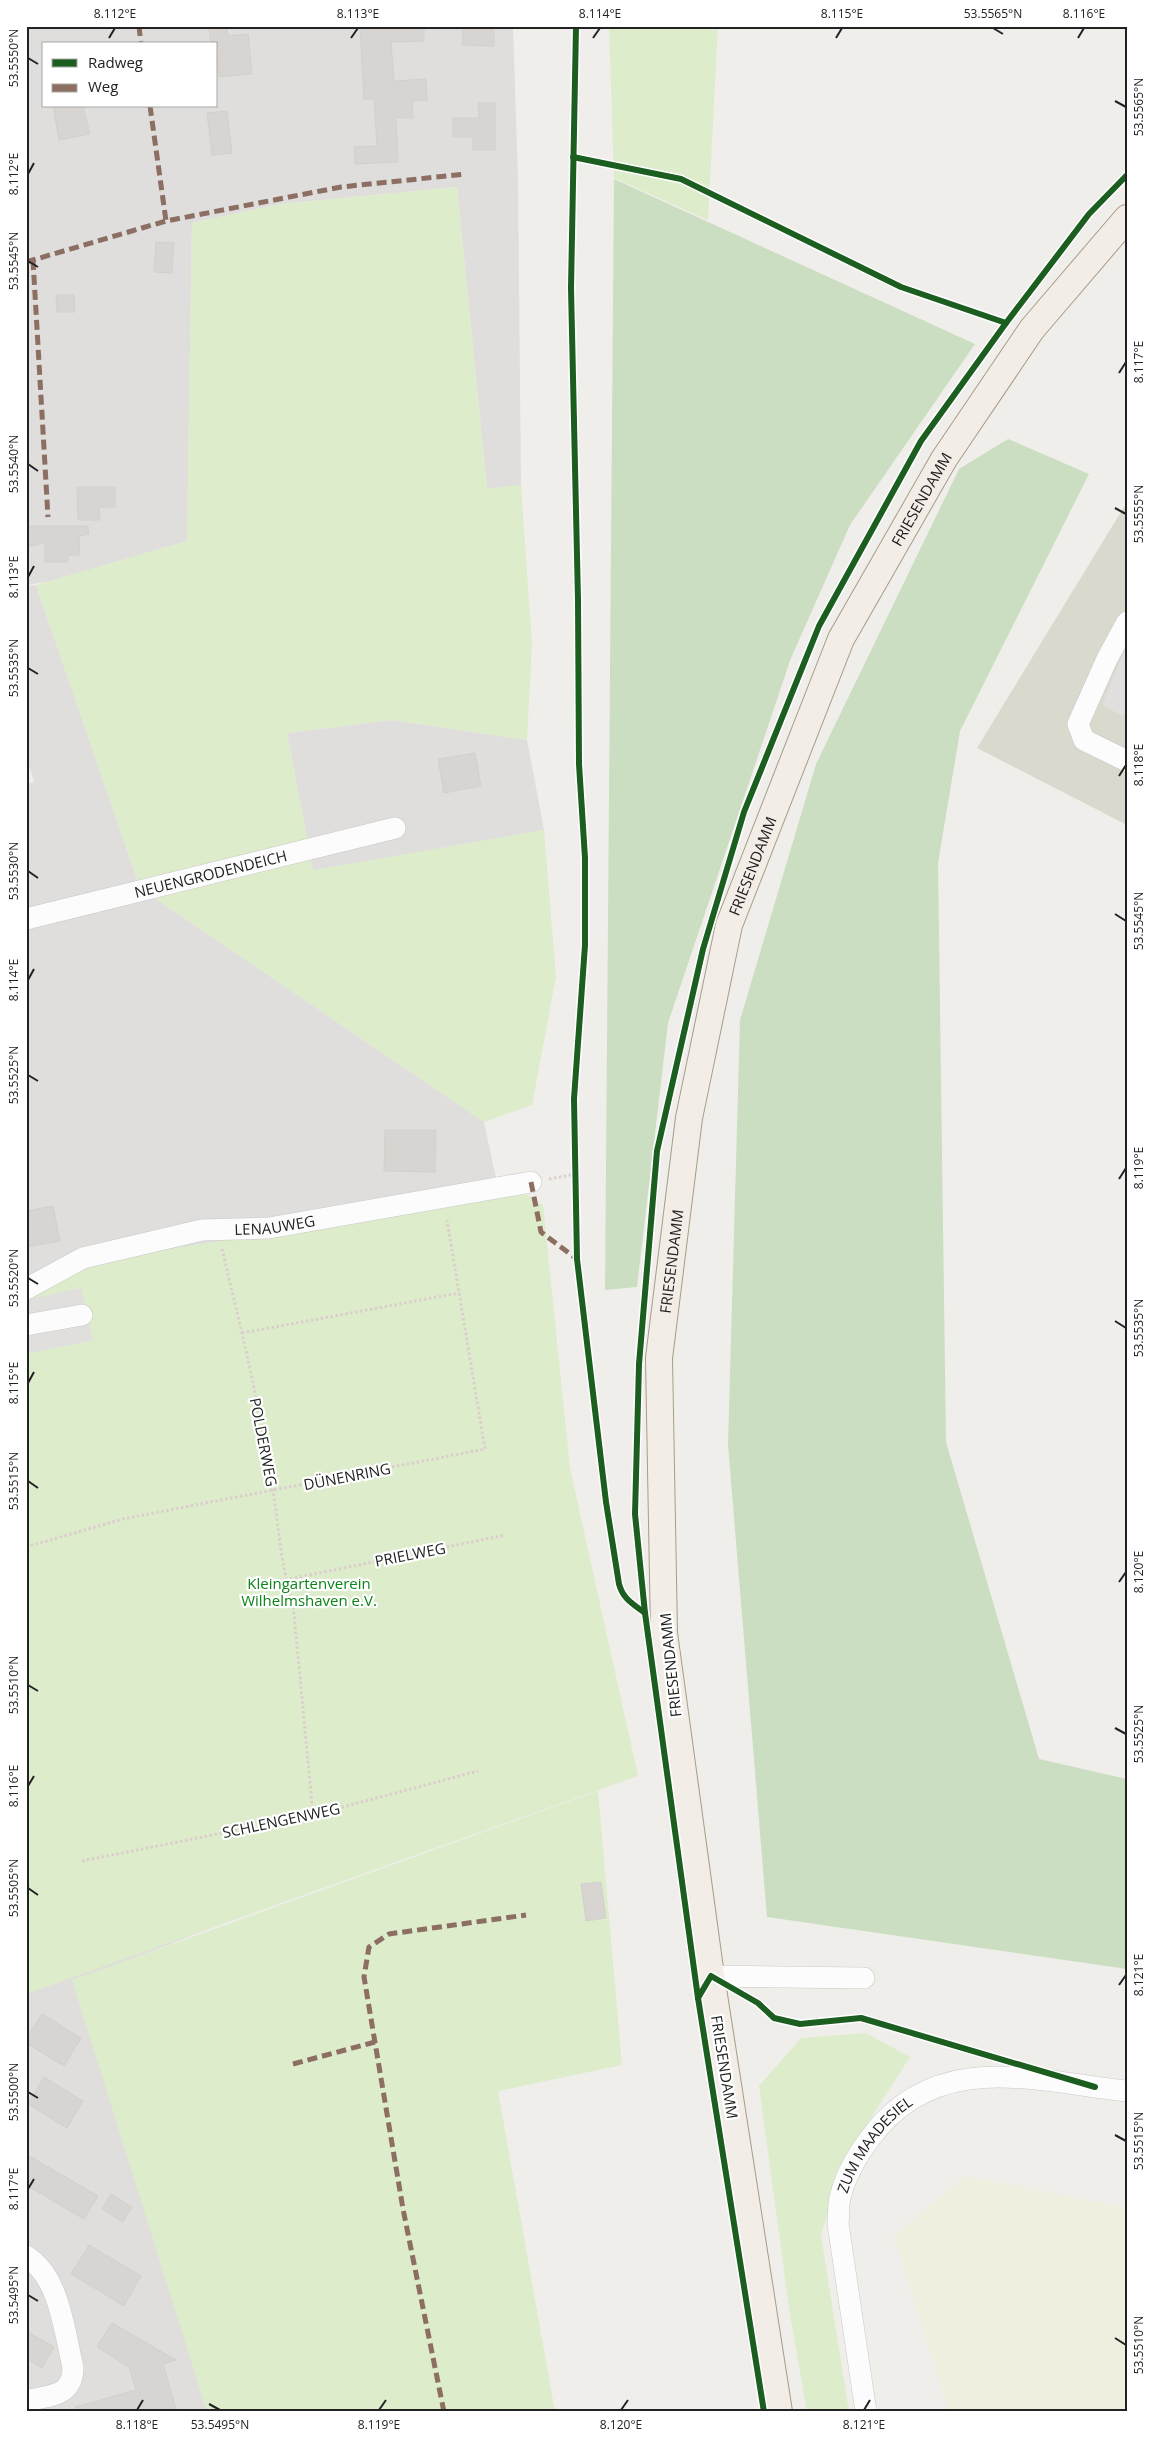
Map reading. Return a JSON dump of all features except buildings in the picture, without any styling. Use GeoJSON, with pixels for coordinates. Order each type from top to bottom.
{"type":"FeatureCollection","features":[{"type":"Feature","properties":{"kind":"main road","name":"FRIESENDAMM"},"geometry":{"type":"LineString","coordinates":[[778,2412],[711,1976],[664,1633],[658,1358],[689,1118],[729,925],[841,639],[955,443],[1032,329],[1127,218]]}},
{"type":"Feature","properties":{"kind":"street"},"geometry":{"type":"LineString","coordinates":[[1124,752],[1084,740],[1078,724],[1107,659],[1127,622]]}},
{"type":"Feature","properties":{"kind":"street","name":"NEUENGRODENDEICH"},"geometry":{"type":"LineString","coordinates":[[26,919],[395,828]]}},
{"type":"Feature","properties":{"kind":"street","name":"LENAUWEG"},"geometry":{"type":"LineString","coordinates":[[26,1289],[83,1258],[202,1230],[269,1228],[532,1182]]}},
{"type":"Feature","properties":{"kind":"street"},"geometry":{"type":"LineString","coordinates":[[26,1325],[82,1315]]}},
{"type":"Feature","properties":{"kind":"street"},"geometry":{"type":"LineString","coordinates":[[711,1976],[864,1978]]}},
{"type":"Feature","properties":{"kind":"street","name":"ZUM MAADESIEL"},"geometry":{"type":"LineString","coordinates":[[866,2412],[838,2224],[840,2198],[849,2173],[861,2150],[876,2130],[898,2108],[924,2091],[957,2080],[1005,2077],[1127,2091]]}},
{"type":"Feature","properties":{"kind":"street"},"geometry":{"type":"LineString","coordinates":[[26,2256],[38,2263],[52,2284],[73,2367],[73,2380],[63,2391],[26,2401]]}},
{"type":"Feature","properties":{"kind":"path"},"geometry":{"type":"LineString","coordinates":[[532,1182],[576,1174]]}},
{"type":"Feature","properties":{"kind":"path"},"geometry":{"type":"LineString","coordinates":[[242,1333],[459,1293]]}},
{"type":"Feature","properties":{"kind":"shaded area"},"geometry":{"type":"Polygon","coordinates":[[[26,26],[513,26],[518,179],[521,485],[487,489],[457,187],[281,204],[192,223],[187,541],[51,581],[26,585],[26,26]]]}},
{"type":"Feature","properties":{"kind":"shaded area"},"geometry":{"type":"Polygon","coordinates":[[[1127,502],[1127,825],[977,748],[1127,502]]]}},
{"type":"Feature","properties":{"kind":"shaded area","name":"Kleingartenverein Wilhelmshaven e.V."},"geometry":{"type":"Polygon","coordinates":[[[36,585],[140,888],[484,1122],[621,1768],[83,1978],[209,2412],[26,2412],[26,784],[34,782],[26,756],[26,586],[36,585]]]}},
{"type":"Feature","properties":{"kind":"shaded area"},"geometry":{"type":"Polygon","coordinates":[[[1127,643],[1127,710],[1123,716],[1102,705],[1127,643]]]}},
{"type":"Feature","properties":{"kind":"shaded area"},"geometry":{"type":"Polygon","coordinates":[[[392,720],[527,740],[544,830],[313,871],[287,733],[392,720]]]}},
{"type":"Feature","properties":{"kind":"shaded area"},"geometry":{"type":"Polygon","coordinates":[[[81,1288],[93,1340],[26,1354],[26,1300],[81,1288]]]}},
{"type":"Feature","properties":{"kind":"green space"},"geometry":{"type":"Polygon","coordinates":[[[609,26],[718,26],[708,220],[614,178],[609,26]]]}},
{"type":"Feature","properties":{"kind":"green space"},"geometry":{"type":"Polygon","coordinates":[[[614,179],[975,344],[850,525],[791,658],[668,1023],[637,1287],[605,1290],[614,179]]]}},
{"type":"Feature","properties":{"kind":"green space"},"geometry":{"type":"Polygon","coordinates":[[[457,187],[487,489],[521,485],[532,644],[527,740],[392,720],[287,733],[313,870],[544,830],[556,977],[532,1105],[484,1122],[140,888],[36,585],[187,541],[192,223],[281,204],[457,187]]]}},
{"type":"Feature","properties":{"kind":"green space"},"geometry":{"type":"Polygon","coordinates":[[[1008,439],[1089,474],[960,731],[938,863],[946,1442],[1039,1759],[1127,1779],[1127,1969],[767,1917],[728,1445],[740,1020],[816,764],[959,469],[1008,439]]]}},
{"type":"Feature","properties":{"kind":"green space","name":"Kleingartenverein Wilhelmshaven e.V."},"geometry":{"type":"Polygon","coordinates":[[[524,1193],[543,1205],[570,1468],[638,1776],[26,1994],[26,1291],[105,1259],[524,1193]]]}},
{"type":"Feature","properties":{"kind":"green space"},"geometry":{"type":"Polygon","coordinates":[[[598,1791],[622,2065],[498,2091],[555,2412],[207,2412],[72,1980],[598,1791]]]}},
{"type":"Feature","properties":{"kind":"green space"},"geometry":{"type":"Polygon","coordinates":[[[866,2033],[910,2057],[843,2161],[821,2235],[849,2412],[807,2412],[790,2315],[759,2086],[801,2038],[866,2033]]]}},
{"type":"Feature","properties":{"kind":"green space"},"geometry":{"type":"Polygon","coordinates":[[[964,2176],[1127,2208],[1127,2412],[949,2412],[894,2237],[964,2176]]]}},
{"type":"Feature","properties":{"kind":"marked path"},"geometry":{"type":"LineString","coordinates":[[139,26],[141,42]]}},
{"type":"Feature","properties":{"kind":"marked path"},"geometry":{"type":"LineString","coordinates":[[150,108],[166,221]]}},
{"type":"Feature","properties":{"kind":"marked path"},"geometry":{"type":"LineString","coordinates":[[26,262],[166,221],[341,187],[466,174]]}},
{"type":"Feature","properties":{"kind":"marked path"},"geometry":{"type":"LineString","coordinates":[[33,260],[48,517]]}},
{"type":"Feature","properties":{"kind":"marked path"},"geometry":{"type":"LineString","coordinates":[[531,1182],[541,1232],[577,1259]]}},
{"type":"Feature","properties":{"kind":"marked path"},"geometry":{"type":"LineString","coordinates":[[444,2412],[403,2209],[364,1977],[369,1947],[389,1934],[526,1915]]}},
{"type":"Feature","properties":{"kind":"marked path"},"geometry":{"type":"LineString","coordinates":[[293,2064],[375,2042]]}},
{"type":"Feature","properties":{"kind":"cycle path"},"geometry":{"type":"LineString","coordinates":[[576,26],[571,288],[578,600],[579,764],[585,858],[585,945],[574,1099],[577,1259],[606,1502],[619,1584],[626,1597],[645,1613]]}},
{"type":"Feature","properties":{"kind":"cycle path"},"geometry":{"type":"LineString","coordinates":[[573,157],[681,179],[901,287],[1006,323]]}},
{"type":"Feature","properties":{"kind":"cycle path"},"geometry":{"type":"LineString","coordinates":[[764,2412],[698,1998],[645,1613],[635,1514],[639,1364],[657,1151],[703,949],[744,812],[819,626],[921,441],[1006,323],[1089,214],[1127,175]]}},
{"type":"Feature","properties":{"kind":"cycle path"},"geometry":{"type":"LineString","coordinates":[[698,1998],[711,1976],[758,2003],[774,2018],[800,2024],[861,2018],[1095,2087]]}}]}
